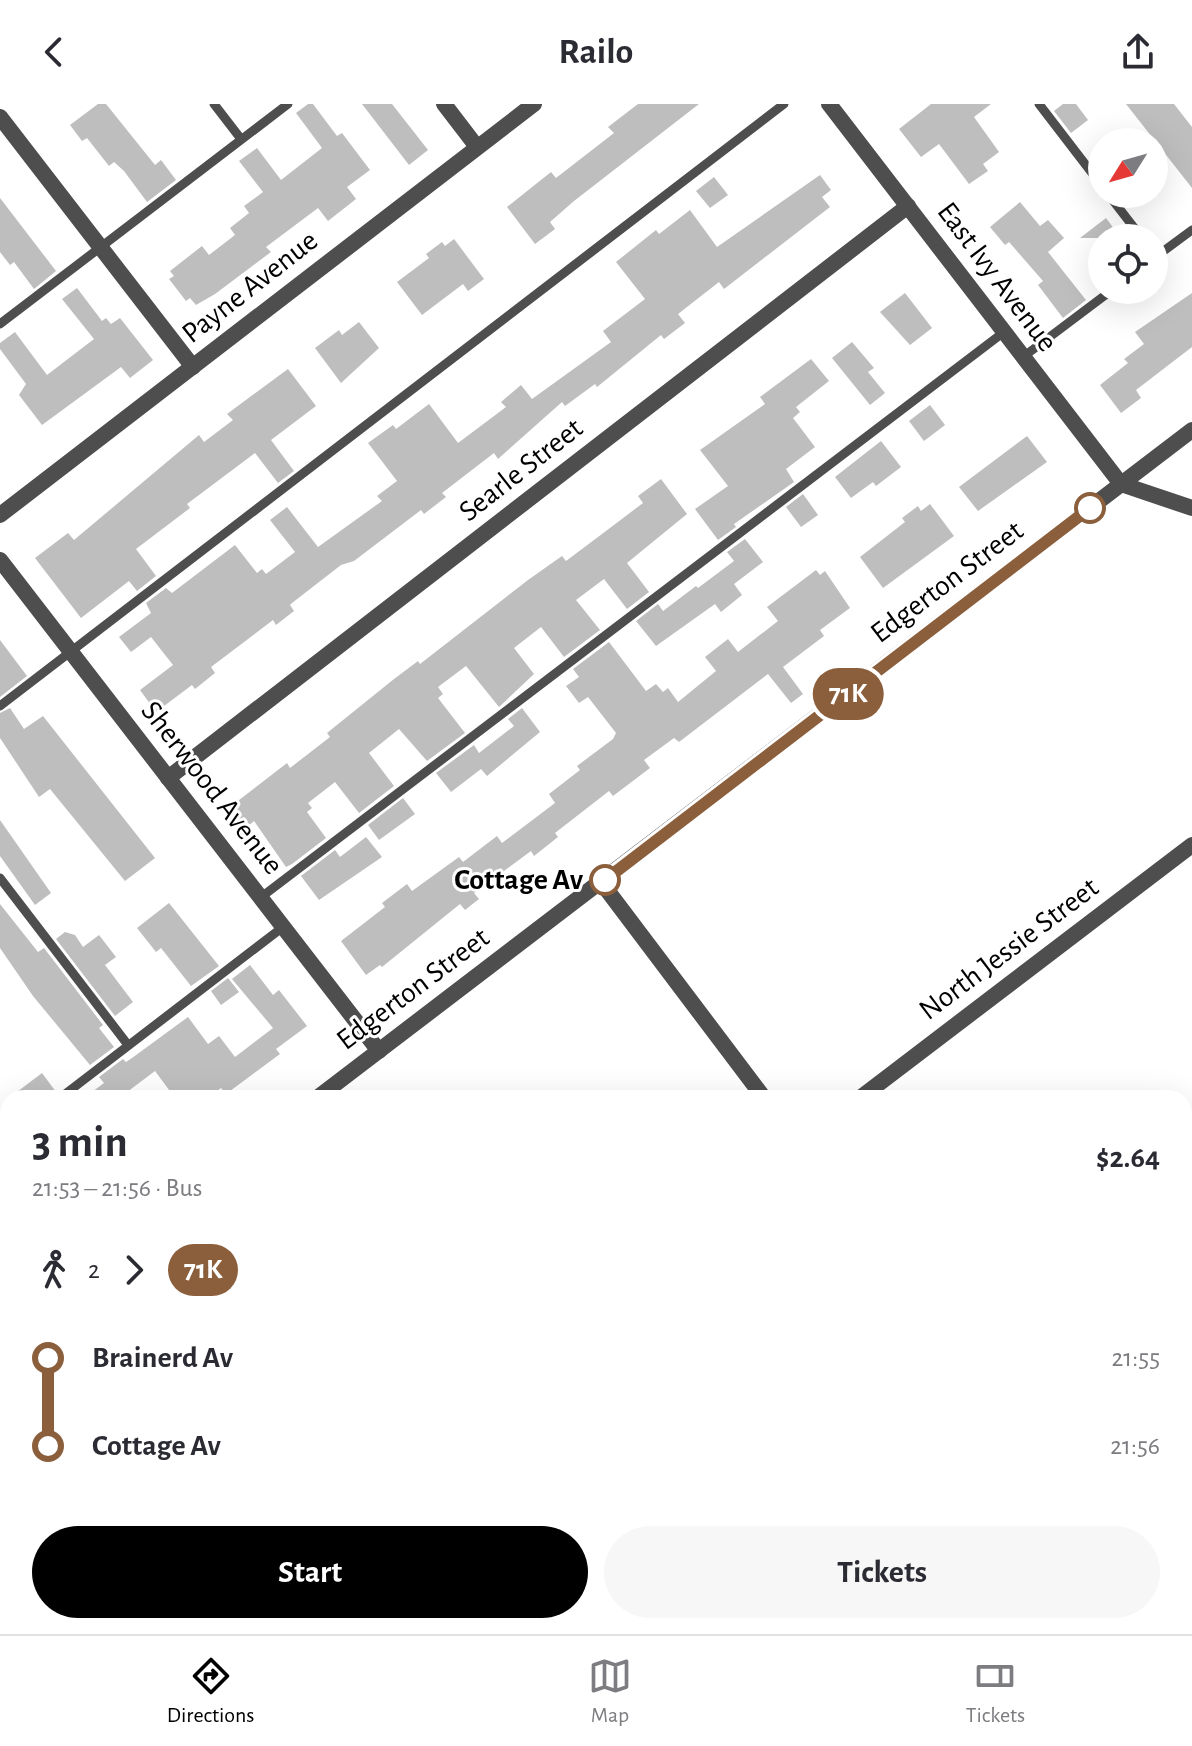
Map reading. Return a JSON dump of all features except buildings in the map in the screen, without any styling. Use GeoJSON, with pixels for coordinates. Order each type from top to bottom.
{"type":"FeatureCollection","features":[{"type":"Feature","properties":{"kind":"street"},"geometry":{"type":"LineString","coordinates":[[444,104],[477,147]]}},
{"type":"Feature","properties":{"kind":"street","name":"Payne Avenue"},"geometry":{"type":"LineString","coordinates":[[0,515],[534,104]]}},
{"type":"Feature","properties":{"kind":"street","name":"East Ivy Avenue"},"geometry":{"type":"LineString","coordinates":[[829,104],[1121,484]]}},
{"type":"Feature","properties":{"kind":"street"},"geometry":{"type":"LineString","coordinates":[[0,117],[193,367]]}},
{"type":"Feature","properties":{"kind":"street","name":"Searle Street"},"geometry":{"type":"LineString","coordinates":[[168,778],[908,206]]}},
{"type":"Feature","properties":{"kind":"street","name":"Edgerton Street"},"geometry":{"type":"LineString","coordinates":[[328,1090],[1192,430]]}},
{"type":"Feature","properties":{"kind":"street"},"geometry":{"type":"LineString","coordinates":[[1121,484],[1192,508]]}},
{"type":"Feature","properties":{"kind":"street","name":"Sherwood Avenue"},"geometry":{"type":"LineString","coordinates":[[0,560],[379,1051]]}},
{"type":"Feature","properties":{"kind":"street","name":"North Jessie Street"},"geometry":{"type":"LineString","coordinates":[[870,1090],[1192,845]]}},
{"type":"Feature","properties":{"kind":"street"},"geometry":{"type":"LineString","coordinates":[[601,882],[758,1090]]}},
{"type":"Feature","properties":{"kind":"lane"},"geometry":{"type":"LineString","coordinates":[[214,104],[241,139]]}},
{"type":"Feature","properties":{"kind":"lane"},"geometry":{"type":"LineString","coordinates":[[0,324],[288,104]]}},
{"type":"Feature","properties":{"kind":"lane"},"geometry":{"type":"LineString","coordinates":[[0,706],[784,104]]}},
{"type":"Feature","properties":{"kind":"lane"},"geometry":{"type":"LineString","coordinates":[[1039,104],[1088,168]]}},
{"type":"Feature","properties":{"kind":"lane"},"geometry":{"type":"LineString","coordinates":[[1119,208],[1131,224]]}},
{"type":"Feature","properties":{"kind":"lane"},"geometry":{"type":"LineString","coordinates":[[1168,247],[1192,230]]}},
{"type":"Feature","properties":{"kind":"lane"},"geometry":{"type":"LineString","coordinates":[[1023,357],[1093,304]]}},
{"type":"Feature","properties":{"kind":"lane"},"geometry":{"type":"LineString","coordinates":[[260,898],[1004,332]]}},
{"type":"Feature","properties":{"kind":"lane"},"geometry":{"type":"LineString","coordinates":[[0,878],[128,1045]]}},
{"type":"Feature","properties":{"kind":"lane"},"geometry":{"type":"LineString","coordinates":[[70,1090],[283,927]]}},
{"type":"Feature","properties":{"kind":"bus line","name":"71K"},"geometry":{"type":"LineString","coordinates":[[605,880],[1090,508]]}},
{"type":"Feature","properties":{"kind":"place","name":"Cottage Av"},"geometry":{"type":"Point","coordinates":[605,880]}}]}
